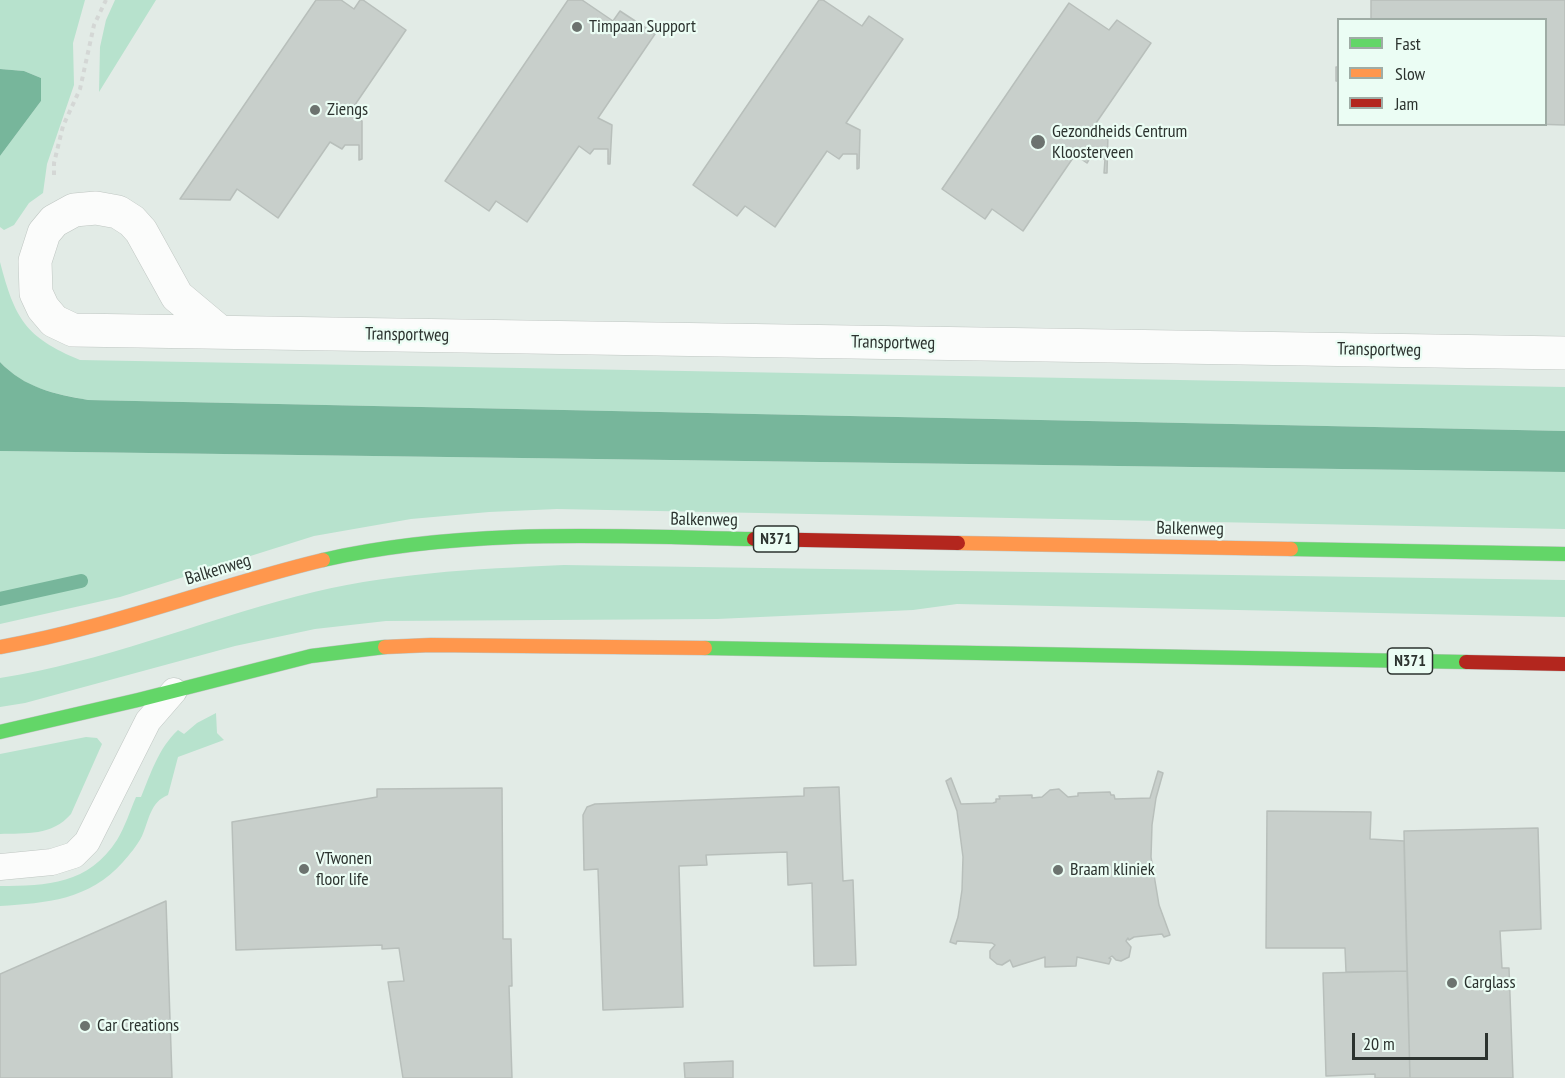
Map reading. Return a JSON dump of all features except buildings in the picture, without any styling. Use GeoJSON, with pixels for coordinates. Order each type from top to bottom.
{"type":"FeatureCollection","features":[{"type":"Feature","properties":{"kind":"main road","name":"Balkenweg"},"geometry":{"type":"LineString","coordinates":[[0,647],[38,640],[261,576],[344,556],[417,543],[499,537],[608,536],[1565,554]]}},
{"type":"Feature","properties":{"kind":"main road","name":"N371"},"geometry":{"type":"LineString","coordinates":[[0,732],[311,656],[384,647],[431,645],[749,648],[1565,664]]}},
{"type":"Feature","properties":{"kind":"street","name":"Transportweg"},"geometry":{"type":"LineString","coordinates":[[220,332],[177,296],[141,231],[132,221],[118,212],[96,208],[74,210],[54,221],[44,233],[35,261],[36,293],[43,308],[54,321],[73,330],[1565,353]]}},
{"type":"Feature","properties":{"kind":"lane"},"geometry":{"type":"LineString","coordinates":[[0,867],[52,862],[74,855],[87,842],[148,721],[174,691]]}},
{"type":"Feature","properties":{"kind":"path"},"geometry":{"type":"LineString","coordinates":[[54,163],[63,126],[80,89],[94,25],[106,0]]}},
{"type":"Feature","properties":{"kind":"shaded area"},"geometry":{"type":"Polygon","coordinates":[[[0,0],[85,0],[73,43],[74,85],[47,164],[43,193],[29,203],[14,225],[4,230],[0,227],[0,156],[41,101],[41,78],[24,71],[0,69],[0,0]]]}},
{"type":"Feature","properties":{"kind":"shaded area"},"geometry":{"type":"Polygon","coordinates":[[[115,0],[156,0],[99,92],[100,47],[106,20],[115,0]]]}},
{"type":"Feature","properties":{"kind":"shaded area"},"geometry":{"type":"Polygon","coordinates":[[[0,69],[24,71],[41,78],[41,101],[0,156],[0,69]]]}},
{"type":"Feature","properties":{"kind":"shaded area"},"geometry":{"type":"Polygon","coordinates":[[[0,262],[11,298],[25,324],[46,343],[80,360],[1565,387],[1565,431],[88,400],[51,392],[30,384],[0,362],[0,262]]]}},
{"type":"Feature","properties":{"kind":"shaded area"},"geometry":{"type":"Polygon","coordinates":[[[0,362],[30,384],[52,392],[88,400],[1565,431],[1565,472],[0,451],[0,362]]]}},
{"type":"Feature","properties":{"kind":"shaded area"},"geometry":{"type":"Polygon","coordinates":[[[0,451],[1565,472],[1565,529],[557,509],[489,512],[411,519],[314,536],[120,597],[0,624],[0,451]]]}},
{"type":"Feature","properties":{"kind":"shaded area"},"geometry":{"type":"Polygon","coordinates":[[[564,565],[1565,580],[1565,617],[957,604],[913,610],[717,619],[386,621],[315,629],[235,646],[25,703],[0,707],[0,678],[113,652],[298,596],[363,582],[430,573],[564,565]]]}},
{"type":"Feature","properties":{"kind":"shaded area"},"geometry":{"type":"Polygon","coordinates":[[[216,713],[217,733],[224,740],[178,757],[168,795],[157,802],[138,843],[110,875],[82,892],[66,897],[51,901],[0,906],[0,886],[50,883],[80,874],[94,866],[117,840],[136,797],[141,797],[156,762],[171,737],[178,730],[184,734],[197,723],[216,713]]]}},
{"type":"Feature","properties":{"kind":"shaded area"},"geometry":{"type":"Polygon","coordinates":[[[86,737],[97,738],[102,744],[71,814],[64,821],[47,830],[0,834],[0,754],[86,737]]]}},
{"type":"Feature","properties":{"kind":"waterway"},"geometry":{"type":"LineString","coordinates":[[0,599],[81,581]]}},
{"type":"Feature","properties":{"kind":"traffic: fast"},"geometry":{"type":"LineString","coordinates":[[323,560],[430,543],[537,536],[754,539]]}},
{"type":"Feature","properties":{"kind":"traffic: fast"},"geometry":{"type":"LineString","coordinates":[[1291,549],[1565,554]]}},
{"type":"Feature","properties":{"kind":"traffic: fast"},"geometry":{"type":"LineString","coordinates":[[0,732],[311,656],[385,647]]}},
{"type":"Feature","properties":{"kind":"traffic: fast"},"geometry":{"type":"LineString","coordinates":[[705,648],[1466,662]]}},
{"type":"Feature","properties":{"kind":"traffic: slow"},"geometry":{"type":"LineString","coordinates":[[958,543],[1291,549]]}},
{"type":"Feature","properties":{"kind":"traffic: slow"},"geometry":{"type":"LineString","coordinates":[[0,647],[82,629],[323,560]]}},
{"type":"Feature","properties":{"kind":"traffic: slow"},"geometry":{"type":"LineString","coordinates":[[385,647],[431,645],[705,648]]}},
{"type":"Feature","properties":{"kind":"traffic: jam"},"geometry":{"type":"LineString","coordinates":[[754,539],[958,543]]}},
{"type":"Feature","properties":{"kind":"traffic: jam"},"geometry":{"type":"LineString","coordinates":[[1466,662],[1565,664]]}},
{"type":"Feature","properties":{"kind":"place","name":"Timpaan Support"},"geometry":{"type":"Point","coordinates":[577,27]}},
{"type":"Feature","properties":{"kind":"place","name":"Ziengs"},"geometry":{"type":"Point","coordinates":[315,110]}},
{"type":"Feature","properties":{"kind":"place","name":"Gezondheids Centrum Kloosterveen"},"geometry":{"type":"Point","coordinates":[1038,142]}},
{"type":"Feature","properties":{"kind":"place","name":"VTwonen floor life"},"geometry":{"type":"Point","coordinates":[304,869]}},
{"type":"Feature","properties":{"kind":"place","name":"Braam kliniek"},"geometry":{"type":"Point","coordinates":[1058,870]}},
{"type":"Feature","properties":{"kind":"place","name":"Carglass"},"geometry":{"type":"Point","coordinates":[1452,983]}},
{"type":"Feature","properties":{"kind":"place","name":"Car Creations"},"geometry":{"type":"Point","coordinates":[85,1026]}}]}
